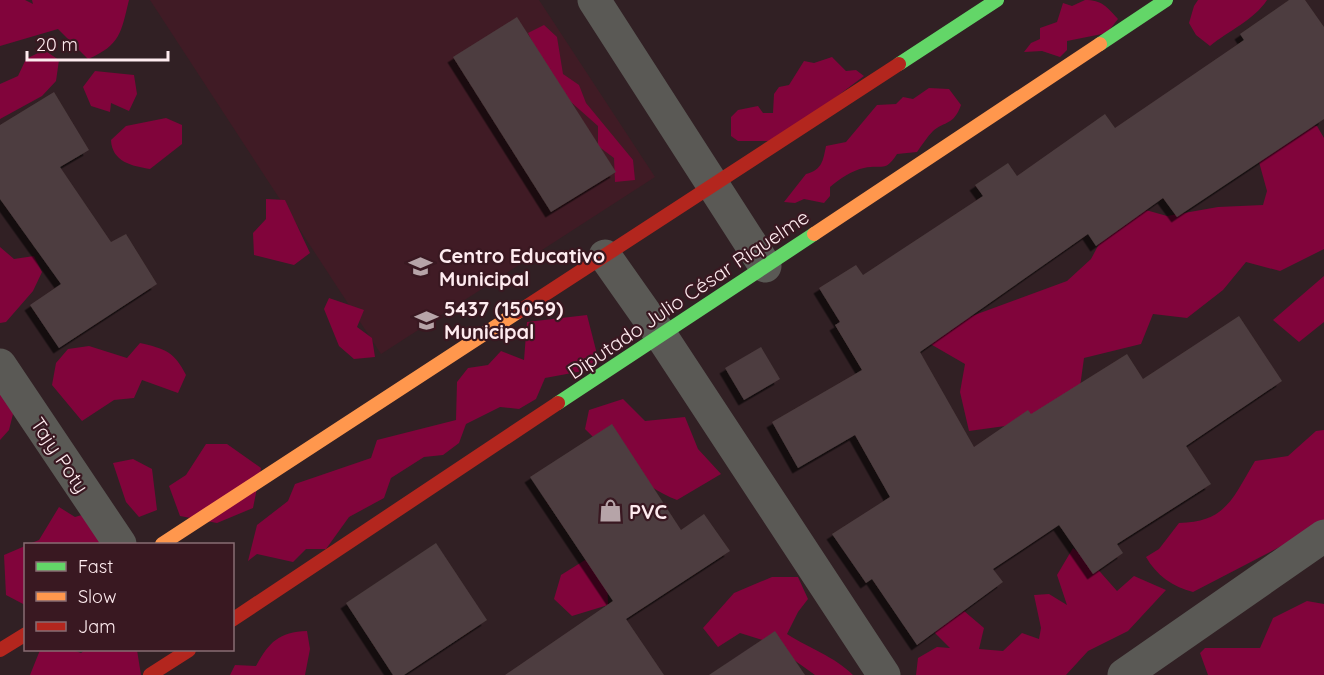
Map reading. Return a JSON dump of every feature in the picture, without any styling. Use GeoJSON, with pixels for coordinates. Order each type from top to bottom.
{"type":"FeatureCollection","features":[{"type":"Feature","properties":{"kind":"street"},"geometry":{"type":"LineString","coordinates":[[594,0],[765,266]]}},
{"type":"Feature","properties":{"kind":"street"},"geometry":{"type":"LineString","coordinates":[[164,543],[997,0]]}},
{"type":"Feature","properties":{"kind":"street","name":"Diputado Julio César Riquelme"},"geometry":{"type":"LineString","coordinates":[[234,620],[1166,0]]}},
{"type":"Feature","properties":{"kind":"street"},"geometry":{"type":"LineString","coordinates":[[605,256],[662,337],[885,675]]}},
{"type":"Feature","properties":{"kind":"street","name":"Tajy Poty"},"geometry":{"type":"LineString","coordinates":[[0,365],[119,543]]}},
{"type":"Feature","properties":{"kind":"street"},"geometry":{"type":"LineString","coordinates":[[1124,675],[1324,537]]}},
{"type":"Feature","properties":{"kind":"street"},"geometry":{"type":"LineString","coordinates":[[0,651],[24,635]]}},
{"type":"Feature","properties":{"kind":"street"},"geometry":{"type":"LineString","coordinates":[[150,675],[187,651]]}},
{"type":"Feature","properties":{"kind":"shaded area"},"geometry":{"type":"Polygon","coordinates":[[[0,0],[25,0],[33,4],[32,0],[129,0],[118,36],[107,48],[88,59],[58,29],[0,46],[0,0]]]}},
{"type":"Feature","properties":{"kind":"shaded area","name":"Centro Educativo Municipal"},"geometry":{"type":"Polygon","coordinates":[[[150,0],[539,0],[655,177],[381,354],[150,0]]]}},
{"type":"Feature","properties":{"kind":"shaded area"},"geometry":{"type":"Polygon","coordinates":[[[1085,0],[1096,1],[1104,5],[1118,19],[1107,33],[1067,41],[1067,50],[1060,57],[1042,51],[1024,52],[1031,43],[1040,39],[1040,28],[1057,22],[1063,3],[1072,6],[1085,0]]]}},
{"type":"Feature","properties":{"kind":"shaded area"},"geometry":{"type":"Polygon","coordinates":[[[1198,0],[1267,0],[1248,19],[1210,46],[1196,35],[1189,23],[1198,0]]]}},
{"type":"Feature","properties":{"kind":"shaded area"},"geometry":{"type":"Polygon","coordinates":[[[544,25],[557,37],[563,74],[579,85],[586,103],[633,160],[635,180],[615,182],[614,158],[598,146],[598,126],[554,87],[528,33],[544,25]]]}},
{"type":"Feature","properties":{"kind":"shaded area"},"geometry":{"type":"Polygon","coordinates":[[[44,50],[59,60],[56,81],[42,96],[0,119],[0,84],[18,76],[26,59],[44,50]]]}},
{"type":"Feature","properties":{"kind":"shaded area"},"geometry":{"type":"Polygon","coordinates":[[[832,57],[846,71],[856,70],[864,76],[778,141],[738,141],[731,136],[731,117],[738,110],[758,106],[763,113],[773,113],[774,94],[779,87],[789,85],[804,61],[814,63],[832,57]]]}},
{"type":"Feature","properties":{"kind":"shaded area"},"geometry":{"type":"Polygon","coordinates":[[[95,71],[134,75],[137,94],[129,111],[111,103],[110,112],[91,106],[83,87],[95,71]]]}},
{"type":"Feature","properties":{"kind":"shaded area"},"geometry":{"type":"Polygon","coordinates":[[[929,88],[949,89],[961,105],[955,116],[933,131],[917,152],[897,154],[886,166],[864,168],[846,175],[830,187],[830,196],[824,203],[804,199],[795,203],[784,202],[806,174],[819,167],[826,146],[846,142],[877,105],[896,104],[903,97],[913,99],[929,88]]]}},
{"type":"Feature","properties":{"kind":"shaded area"},"geometry":{"type":"Polygon","coordinates":[[[166,118],[182,125],[182,144],[150,169],[124,162],[115,153],[111,140],[126,126],[166,118]]]}},
{"type":"Feature","properties":{"kind":"shaded area"},"geometry":{"type":"Polygon","coordinates":[[[1283,122],[1317,126],[1324,138],[1324,249],[1280,271],[1246,262],[1223,290],[1187,318],[1153,314],[1141,344],[1084,358],[1076,416],[969,431],[960,392],[965,364],[927,342],[942,327],[1067,281],[1091,259],[1121,203],[1167,216],[1218,207],[1263,205],[1267,191],[1259,162],[1283,122]]]}},
{"type":"Feature","properties":{"kind":"shaded area"},"geometry":{"type":"Polygon","coordinates":[[[266,199],[285,200],[310,253],[294,265],[254,255],[253,233],[266,219],[266,199]]]}},
{"type":"Feature","properties":{"kind":"shaded area"},"geometry":{"type":"Polygon","coordinates":[[[0,247],[14,259],[34,256],[42,272],[33,291],[6,322],[0,323],[0,247]]]}},
{"type":"Feature","properties":{"kind":"shaded area"},"geometry":{"type":"Polygon","coordinates":[[[1324,276],[1324,322],[1299,342],[1273,320],[1324,276]]]}},
{"type":"Feature","properties":{"kind":"shaded area"},"geometry":{"type":"Polygon","coordinates":[[[329,298],[364,310],[357,327],[372,338],[375,357],[354,359],[339,346],[324,309],[329,298]]]}},
{"type":"Feature","properties":{"kind":"shaded area"},"geometry":{"type":"Polygon","coordinates":[[[587,315],[598,358],[583,371],[545,378],[536,399],[519,409],[500,407],[466,424],[459,443],[443,455],[424,457],[391,478],[384,498],[349,517],[326,549],[306,549],[293,562],[257,554],[248,561],[257,525],[288,501],[295,484],[371,458],[377,440],[456,420],[457,382],[468,368],[488,365],[501,351],[524,360],[527,322],[587,315]]]}},
{"type":"Feature","properties":{"kind":"shaded area"},"geometry":{"type":"Polygon","coordinates":[[[140,343],[162,349],[177,361],[186,375],[178,393],[142,380],[134,398],[114,400],[82,421],[52,385],[56,363],[68,349],[89,346],[127,358],[140,343]]]}},
{"type":"Feature","properties":{"kind":"shaded area"},"geometry":{"type":"Polygon","coordinates":[[[0,386],[14,410],[9,430],[0,440],[0,386]]]}},
{"type":"Feature","properties":{"kind":"shaded area"},"geometry":{"type":"Polygon","coordinates":[[[623,399],[645,421],[685,417],[698,449],[721,474],[677,500],[639,479],[585,429],[589,410],[623,399]]]}},
{"type":"Feature","properties":{"kind":"shaded area"},"geometry":{"type":"Polygon","coordinates":[[[1324,430],[1324,524],[1193,592],[1179,587],[1160,575],[1146,557],[1159,549],[1179,523],[1195,522],[1218,512],[1234,496],[1255,461],[1288,456],[1316,431],[1324,430]]]}},
{"type":"Feature","properties":{"kind":"shaded area"},"geometry":{"type":"Polygon","coordinates":[[[206,444],[227,444],[261,468],[253,508],[217,523],[180,516],[169,486],[186,475],[206,444]]]}},
{"type":"Feature","properties":{"kind":"shaded area"},"geometry":{"type":"Polygon","coordinates":[[[133,459],[152,469],[157,510],[139,517],[126,502],[113,463],[133,459]]]}},
{"type":"Feature","properties":{"kind":"shaded area"},"geometry":{"type":"Polygon","coordinates":[[[112,506],[128,543],[32,543],[39,540],[59,507],[75,517],[112,506]]]}},
{"type":"Feature","properties":{"kind":"shaded area"},"geometry":{"type":"Polygon","coordinates":[[[24,546],[24,604],[6,595],[4,555],[24,546]]]}},
{"type":"Feature","properties":{"kind":"shaded area"},"geometry":{"type":"Polygon","coordinates":[[[1073,548],[1094,565],[1117,591],[1134,576],[1166,590],[1128,631],[1088,651],[1066,675],[916,675],[918,658],[937,647],[950,648],[935,633],[939,617],[964,611],[984,628],[979,649],[1003,651],[1022,633],[1039,639],[1041,628],[1034,595],[1049,594],[1067,605],[1057,575],[1073,548]]]}},
{"type":"Feature","properties":{"kind":"shaded area"},"geometry":{"type":"Polygon","coordinates":[[[585,560],[607,571],[608,605],[572,616],[554,599],[561,575],[585,560]]]}},
{"type":"Feature","properties":{"kind":"shaded area"},"geometry":{"type":"Polygon","coordinates":[[[772,577],[798,577],[808,599],[798,612],[787,634],[830,658],[853,675],[815,675],[769,642],[740,633],[718,647],[703,628],[734,593],[772,577]]]}},
{"type":"Feature","properties":{"kind":"shaded area"},"geometry":{"type":"Polygon","coordinates":[[[1307,601],[1324,604],[1324,675],[1208,675],[1200,653],[1205,648],[1260,648],[1273,618],[1307,601]]]}},
{"type":"Feature","properties":{"kind":"shaded area"},"geometry":{"type":"Polygon","coordinates":[[[307,631],[310,649],[305,675],[230,675],[235,665],[256,666],[270,645],[282,636],[307,631]]]}},
{"type":"Feature","properties":{"kind":"shaded area"},"geometry":{"type":"Polygon","coordinates":[[[40,651],[81,653],[84,651],[137,651],[141,675],[30,675],[40,651]]]}},
{"type":"Feature","properties":{"kind":"building"},"geometry":{"type":"Polygon","coordinates":[[[1289,0],[1305,0],[1324,27],[1324,119],[1177,217],[1163,198],[1096,246],[1088,234],[920,352],[974,447],[1028,410],[1031,414],[1127,354],[1143,379],[1239,316],[1282,381],[1186,446],[1211,484],[1117,544],[1123,553],[1093,574],[1059,525],[993,569],[1003,582],[917,645],[872,579],[866,583],[832,534],[890,497],[855,435],[798,468],[772,422],[862,370],[835,325],[840,322],[819,288],[856,265],[863,275],[983,196],[975,185],[1008,163],[1017,176],[1105,114],[1115,128],[1244,40],[1240,34],[1289,0]]]}},
{"type":"Feature","properties":{"kind":"building"},"geometry":{"type":"Polygon","coordinates":[[[517,17],[616,172],[551,212],[453,57],[517,17]]]}},
{"type":"Feature","properties":{"kind":"building"},"geometry":{"type":"Polygon","coordinates":[[[54,92],[89,150],[60,167],[111,242],[126,234],[157,284],[59,348],[30,305],[61,284],[0,199],[0,125],[54,92]]]}},
{"type":"Feature","properties":{"kind":"building"},"geometry":{"type":"Polygon","coordinates":[[[761,347],[780,379],[744,400],[725,368],[761,347]]]}},
{"type":"Feature","properties":{"kind":"building"},"geometry":{"type":"Polygon","coordinates":[[[612,424],[681,530],[704,514],[730,551],[626,619],[664,675],[505,675],[613,601],[530,477],[612,424]]]}},
{"type":"Feature","properties":{"kind":"building"},"geometry":{"type":"Polygon","coordinates":[[[436,543],[487,620],[404,675],[393,675],[346,603],[436,543]]]}},
{"type":"Feature","properties":{"kind":"building"},"geometry":{"type":"Polygon","coordinates":[[[775,631],[805,675],[709,675],[775,631]]]}},
{"type":"Feature","properties":{"kind":"traffic: fast"},"geometry":{"type":"LineString","coordinates":[[899,64],[997,0]]}},
{"type":"Feature","properties":{"kind":"traffic: fast"},"geometry":{"type":"LineString","coordinates":[[1100,44],[1166,0]]}},
{"type":"Feature","properties":{"kind":"traffic: fast"},"geometry":{"type":"LineString","coordinates":[[558,403],[814,234]]}},
{"type":"Feature","properties":{"kind":"traffic: slow"},"geometry":{"type":"LineString","coordinates":[[814,234],[1100,44]]}},
{"type":"Feature","properties":{"kind":"traffic: slow"},"geometry":{"type":"LineString","coordinates":[[164,543],[518,312]]}},
{"type":"Feature","properties":{"kind":"traffic: jam"},"geometry":{"type":"LineString","coordinates":[[518,312],[899,64]]}},
{"type":"Feature","properties":{"kind":"traffic: jam"},"geometry":{"type":"LineString","coordinates":[[234,619],[558,403]]}},
{"type":"Feature","properties":{"kind":"traffic: jam"},"geometry":{"type":"LineString","coordinates":[[0,650],[24,635]]}},
{"type":"Feature","properties":{"kind":"traffic: jam"},"geometry":{"type":"LineString","coordinates":[[150,675],[187,651]]}},
{"type":"Feature","properties":{"kind":"place","name":"Centro Educativo Municipal"},"geometry":{"type":"Point","coordinates":[421,266]}},
{"type":"Feature","properties":{"kind":"place","name":"5437 (15059) Municipal"},"geometry":{"type":"Point","coordinates":[426,320]}},
{"type":"Feature","properties":{"kind":"place","name":"PVC"},"geometry":{"type":"Point","coordinates":[611,511]}}]}
